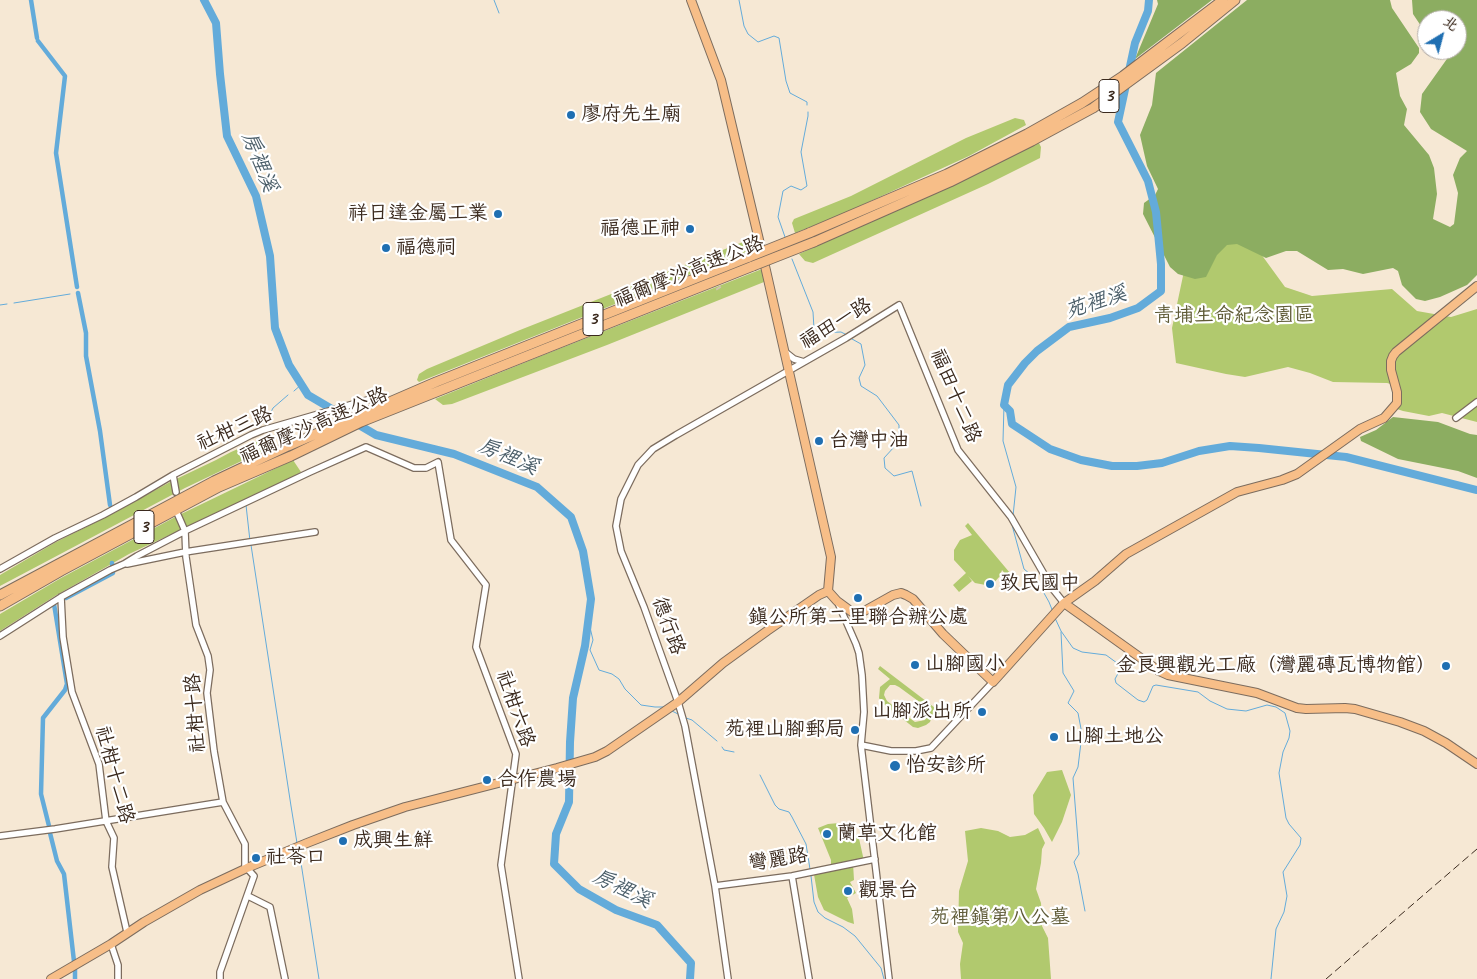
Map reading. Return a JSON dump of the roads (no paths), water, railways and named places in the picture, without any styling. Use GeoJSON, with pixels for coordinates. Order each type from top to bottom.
{"type":"FeatureCollection","features":[{"type":"Feature","properties":{"kind":"highway","name":"福爾摩沙高速公路"},"geometry":{"type":"LineString","coordinates":[[1179,40],[1223,0]]}},
{"type":"Feature","properties":{"kind":"highway","name":"福爾摩沙高速公路"},"geometry":{"type":"LineString","coordinates":[[0,595],[214,481],[288,446],[814,242],[950,182],[1030,138],[1179,40],[1235,0]]}},
{"type":"Feature","properties":{"kind":"highway","name":"福爾摩沙高速公路"},"geometry":{"type":"LineString","coordinates":[[0,606],[60,571],[219,487],[291,456],[439,386],[809,233],[1030,138]]}},
{"type":"Feature","properties":{"kind":"main road"},"geometry":{"type":"LineString","coordinates":[[691,0],[721,80],[760,244]]}},
{"type":"Feature","properties":{"kind":"main road"},"geometry":{"type":"LineString","coordinates":[[765,266],[831,557],[828,591],[837,601],[852,612],[859,614],[893,595],[906,594],[913,599],[943,634],[993,682],[1064,603],[1095,581],[1126,554],[1237,492],[1297,474],[1360,429],[1384,418],[1397,403],[1397,392],[1391,370],[1391,361],[1396,352],[1477,286]]}},
{"type":"Feature","properties":{"kind":"main road"},"geometry":{"type":"LineString","coordinates":[[51,979],[200,890],[247,868],[352,825],[405,807],[595,757],[619,744],[678,702],[723,663],[812,600],[828,591]]}},
{"type":"Feature","properties":{"kind":"main road"},"geometry":{"type":"LineString","coordinates":[[1064,603],[1164,673],[1257,693],[1297,708],[1355,709],[1392,719],[1424,731],[1477,764]]}},
{"type":"Feature","properties":{"kind":"street","name":"福田一路"},"geometry":{"type":"LineString","coordinates":[[788,371],[899,305]]}},
{"type":"Feature","properties":{"kind":"street","name":"福田十二路"},"geometry":{"type":"LineString","coordinates":[[899,305],[958,450],[1013,520],[1052,588],[1064,603]]}},
{"type":"Feature","properties":{"kind":"street"},"geometry":{"type":"LineString","coordinates":[[784,351],[794,359],[804,362]]}},
{"type":"Feature","properties":{"kind":"street","name":"德行路"},"geometry":{"type":"LineString","coordinates":[[728,979],[715,886],[685,726],[644,607],[621,551],[616,526],[621,499],[638,465],[653,449],[788,371]]}},
{"type":"Feature","properties":{"kind":"street","name":"社柑三路"},"geometry":{"type":"LineString","coordinates":[[0,569],[251,435],[374,398]]}},
{"type":"Feature","properties":{"kind":"street"},"geometry":{"type":"LineString","coordinates":[[1456,418],[1477,402]]}},
{"type":"Feature","properties":{"kind":"street","name":"社柑六路"},"geometry":{"type":"LineString","coordinates":[[185,531],[366,447],[414,468],[426,468],[438,462],[450,540],[486,585],[476,648],[516,754],[501,865],[520,979]]}},
{"type":"Feature","properties":{"kind":"street"},"geometry":{"type":"LineString","coordinates":[[173,475],[176,492]]}},
{"type":"Feature","properties":{"kind":"street"},"geometry":{"type":"LineString","coordinates":[[0,636],[61,597],[185,531],[178,515]]}},
{"type":"Feature","properties":{"kind":"street","name":"社柑十路"},"geometry":{"type":"LineString","coordinates":[[185,531],[185,552],[196,625],[210,663],[207,693],[223,802],[245,844],[245,866],[254,876],[248,896]]}},
{"type":"Feature","properties":{"kind":"street"},"geometry":{"type":"LineString","coordinates":[[121,565],[185,552],[315,532]]}},
{"type":"Feature","properties":{"kind":"street","name":"社柑十二路"},"geometry":{"type":"LineString","coordinates":[[61,597],[63,637],[72,692],[98,764],[106,821],[114,838],[112,867],[128,932]]}},
{"type":"Feature","properties":{"kind":"street"},"geometry":{"type":"LineString","coordinates":[[837,601],[859,653],[862,674],[864,712],[861,745],[889,979]]}},
{"type":"Feature","properties":{"kind":"street"},"geometry":{"type":"LineString","coordinates":[[861,745],[890,751],[916,751],[931,748],[993,682]]}},
{"type":"Feature","properties":{"kind":"street"},"geometry":{"type":"LineString","coordinates":[[0,836],[223,802]]}},
{"type":"Feature","properties":{"kind":"street","name":"彎麗路"},"geometry":{"type":"LineString","coordinates":[[715,886],[792,876],[875,859]]}},
{"type":"Feature","properties":{"kind":"street"},"geometry":{"type":"LineString","coordinates":[[792,876],[809,979]]}},
{"type":"Feature","properties":{"kind":"street"},"geometry":{"type":"LineString","coordinates":[[220,979],[220,972],[248,896],[270,908],[285,979]]}},
{"type":"Feature","properties":{"kind":"street"},"geometry":{"type":"LineString","coordinates":[[111,944],[118,965],[118,979]]}},
{"type":"Feature","properties":{"kind":"waterway"},"geometry":{"type":"LineString","coordinates":[[31,0],[37,38]]}},
{"type":"Feature","properties":{"kind":"waterway","name":"房裡溪"},"geometry":{"type":"LineString","coordinates":[[204,0],[216,23],[227,136],[256,196],[270,256],[275,328],[289,365],[308,395],[376,435],[454,454],[537,487],[571,517],[583,551],[591,599],[585,646],[573,698],[569,802],[556,834],[554,864],[579,889],[616,910],[657,925],[691,963],[690,979]]}},
{"type":"Feature","properties":{"kind":"waterway"},"geometry":{"type":"LineString","coordinates":[[494,0],[499,13]]}},
{"type":"Feature","properties":{"kind":"waterway"},"geometry":{"type":"LineString","coordinates":[[739,0],[744,26],[748,34],[758,42],[774,36],[779,38],[786,81],[790,93],[807,102],[807,105]]}},
{"type":"Feature","properties":{"kind":"waterway","name":"苑裡溪"},"geometry":{"type":"LineString","coordinates":[[1149,0],[1148,11],[1135,43],[1118,122],[1148,181],[1156,212],[1161,264],[1161,291],[1138,308],[1110,318],[1069,327],[1037,351],[1008,385],[1004,405],[1010,411],[1012,424],[1050,449],[1081,460],[1112,466],[1162,463],[1199,451],[1230,446],[1346,457],[1477,490]]}},
{"type":"Feature","properties":{"kind":"waterway"},"geometry":{"type":"LineString","coordinates":[[38,41],[65,76],[56,153],[77,287]]}},
{"type":"Feature","properties":{"kind":"waterway"},"geometry":{"type":"LineString","coordinates":[[785,237],[778,217],[783,191],[791,186],[801,190],[807,186],[801,152],[808,112]]}},
{"type":"Feature","properties":{"kind":"waterway"},"geometry":{"type":"LineString","coordinates":[[792,259],[813,312],[814,329],[817,333],[841,332],[845,334]]}},
{"type":"Feature","properties":{"kind":"waterway"},"geometry":{"type":"LineString","coordinates":[[78,293],[86,333],[86,356],[100,431],[110,505]]}},
{"type":"Feature","properties":{"kind":"waterway"},"geometry":{"type":"LineString","coordinates":[[14,303],[70,294]]}},
{"type":"Feature","properties":{"kind":"waterway"},"geometry":{"type":"LineString","coordinates":[[0,305],[7,304]]}},
{"type":"Feature","properties":{"kind":"waterway"},"geometry":{"type":"LineString","coordinates":[[852,339],[861,344],[865,365],[859,378],[861,386],[877,396],[899,425],[899,441]]}},
{"type":"Feature","properties":{"kind":"waterway"},"geometry":{"type":"LineString","coordinates":[[294,391],[302,384]]}},
{"type":"Feature","properties":{"kind":"waterway"},"geometry":{"type":"LineString","coordinates":[[265,424],[273,408],[288,395]]}},
{"type":"Feature","properties":{"kind":"waterway"},"geometry":{"type":"LineString","coordinates":[[1004,405],[1003,441],[1016,487],[1013,516]]}},
{"type":"Feature","properties":{"kind":"waterway"},"geometry":{"type":"LineString","coordinates":[[895,446],[884,458],[885,468],[894,476],[912,471],[921,506]]}},
{"type":"Feature","properties":{"kind":"waterway"},"geometry":{"type":"LineString","coordinates":[[246,505],[250,541]]}},
{"type":"Feature","properties":{"kind":"waterway"},"geometry":{"type":"LineString","coordinates":[[1012,525],[1024,569],[1036,579],[1053,612]]}},
{"type":"Feature","properties":{"kind":"waterway"},"geometry":{"type":"LineString","coordinates":[[251,545],[297,843]]}},
{"type":"Feature","properties":{"kind":"waterway"},"geometry":{"type":"LineString","coordinates":[[66,598],[113,573],[112,563]]}},
{"type":"Feature","properties":{"kind":"waterway"},"geometry":{"type":"LineString","coordinates":[[49,826],[41,794],[43,718],[65,690],[67,684],[54,604]]}},
{"type":"Feature","properties":{"kind":"waterway"},"geometry":{"type":"LineString","coordinates":[[1055,618],[1061,631],[1073,648],[1082,652],[1106,655],[1117,663],[1121,668],[1115,679],[1116,683],[1138,700],[1144,702],[1147,700],[1153,686],[1156,685],[1198,692],[1210,701],[1227,709],[1246,711],[1267,705],[1276,707],[1285,713],[1290,731],[1279,773],[1286,818],[1301,838],[1300,845],[1283,872],[1287,896],[1284,912],[1276,929],[1271,979]]}},
{"type":"Feature","properties":{"kind":"waterway"},"geometry":{"type":"LineString","coordinates":[[588,619],[593,640],[590,650],[599,670],[612,674],[619,679],[625,689],[641,705],[664,707]]}},
{"type":"Feature","properties":{"kind":"waterway"},"geometry":{"type":"LineString","coordinates":[[1061,632],[1063,673],[1074,691],[1068,703],[1078,713],[1082,734],[1078,767],[1073,778],[1079,854],[1074,862],[1085,911]]}},
{"type":"Feature","properties":{"kind":"waterway"},"geometry":{"type":"LineString","coordinates":[[672,711],[678,714]]}},
{"type":"Feature","properties":{"kind":"waterway"},"geometry":{"type":"LineString","coordinates":[[686,718],[692,720],[717,741]]}},
{"type":"Feature","properties":{"kind":"waterway"},"geometry":{"type":"LineString","coordinates":[[722,747],[724,750],[734,752]]}},
{"type":"Feature","properties":{"kind":"waterway"},"geometry":{"type":"LineString","coordinates":[[760,775],[775,805],[779,809],[789,812],[792,817],[806,844],[810,869]]}},
{"type":"Feature","properties":{"kind":"waterway"},"geometry":{"type":"LineString","coordinates":[[50,833],[57,861],[64,874],[75,979]]}},
{"type":"Feature","properties":{"kind":"waterway"},"geometry":{"type":"LineString","coordinates":[[299,850],[319,979]]}},
{"type":"Feature","properties":{"kind":"waterway"},"geometry":{"type":"LineString","coordinates":[[811,876],[814,902],[818,912],[855,936],[881,968],[884,979]]}},
{"type":"Feature","properties":{"kind":"tunnel"},"geometry":{"type":"LineString","coordinates":[[704,266],[719,289]]}},
{"type":"Feature","properties":{"kind":"railway"},"geometry":{"type":"LineString","coordinates":[[1326,979],[1477,849]]}},
{"type":"Feature","properties":{"kind":"place","name":"廖府先生廟"},"geometry":{"type":"Point","coordinates":[571,115]}},
{"type":"Feature","properties":{"kind":"place","name":"祥日達金屬工業"},"geometry":{"type":"Point","coordinates":[498,214]}},
{"type":"Feature","properties":{"kind":"place","name":"福德正神"},"geometry":{"type":"Point","coordinates":[690,229]}},
{"type":"Feature","properties":{"kind":"place","name":"福德祠"},"geometry":{"type":"Point","coordinates":[386,248]}},
{"type":"Feature","properties":{"kind":"place","name":"台灣中油"},"geometry":{"type":"Point","coordinates":[819,441]}},
{"type":"Feature","properties":{"kind":"place","name":"致民國中"},"geometry":{"type":"Point","coordinates":[990,584]}},
{"type":"Feature","properties":{"kind":"place","name":"鎮公所第二里聯合辦公處"},"geometry":{"type":"Point","coordinates":[858,598]}},
{"type":"Feature","properties":{"kind":"place","name":"山腳國小"},"geometry":{"type":"Point","coordinates":[915,665]}},
{"type":"Feature","properties":{"kind":"place","name":"金良興觀光工廠（灣麗磚瓦博物館）"},"geometry":{"type":"Point","coordinates":[1446,666]}},
{"type":"Feature","properties":{"kind":"place","name":"山腳派出所"},"geometry":{"type":"Point","coordinates":[982,712]}},
{"type":"Feature","properties":{"kind":"place","name":"苑裡山腳郵局"},"geometry":{"type":"Point","coordinates":[855,730]}},
{"type":"Feature","properties":{"kind":"place","name":"山腳土地公"},"geometry":{"type":"Point","coordinates":[1054,737]}},
{"type":"Feature","properties":{"kind":"place","name":"怡安診所"},"geometry":{"type":"Point","coordinates":[895,766]}},
{"type":"Feature","properties":{"kind":"place","name":"合作農場"},"geometry":{"type":"Point","coordinates":[487,780]}},
{"type":"Feature","properties":{"kind":"place","name":"蘭草文化館"},"geometry":{"type":"Point","coordinates":[827,834]}},
{"type":"Feature","properties":{"kind":"place","name":"成興生鮮"},"geometry":{"type":"Point","coordinates":[343,841]}},
{"type":"Feature","properties":{"kind":"place","name":"社苓口"},"geometry":{"type":"Point","coordinates":[256,858]}},
{"type":"Feature","properties":{"kind":"place","name":"觀景台"},"geometry":{"type":"Point","coordinates":[848,891]}},
{"type":"Feature","properties":{"kind":"park label","name":"青埔生命紀念園區"},"geometry":{"type":"Point","coordinates":[1234,316]}},
{"type":"Feature","properties":{"kind":"park label","name":"苑裡鎮第八公墓"},"geometry":{"type":"Point","coordinates":[1000,918]}}]}
